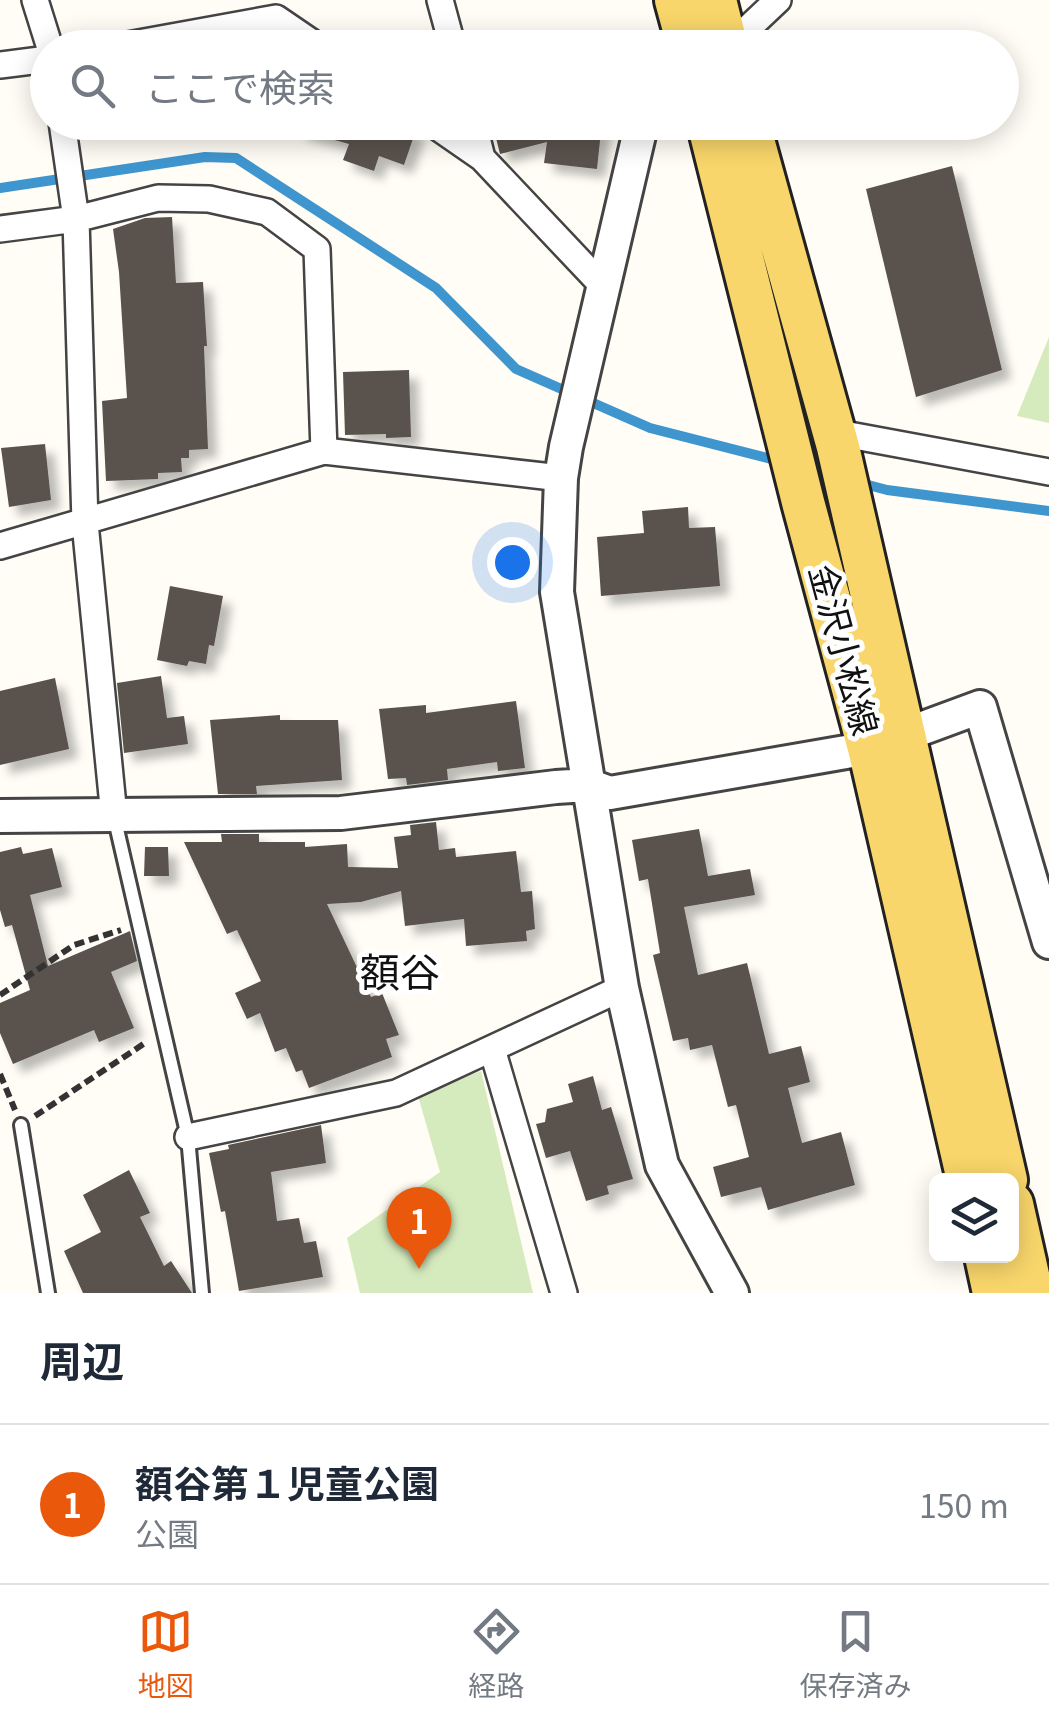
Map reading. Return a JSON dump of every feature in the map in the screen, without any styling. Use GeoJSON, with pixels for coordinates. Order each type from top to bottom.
{"type":"FeatureCollection","features":[{"type":"Feature","properties":{"kind":"main road"},"geometry":{"type":"LineString","coordinates":[[676,0],[684,30]]}},
{"type":"Feature","properties":{"kind":"main road"},"geometry":{"type":"LineString","coordinates":[[714,0],[722,30]]}},
{"type":"Feature","properties":{"kind":"main road","name":"金沢小松線"},"geometry":{"type":"LineString","coordinates":[[712,140],[803,502],[886,741],[1004,1173]]}},
{"type":"Feature","properties":{"kind":"main road","name":"金沢小松線"},"geometry":{"type":"LineString","coordinates":[[753,140],[852,513],[886,741],[967,1173]]}},
{"type":"Feature","properties":{"kind":"main road"},"geometry":{"type":"LineString","coordinates":[[1019,1235],[1032,1293]]}},
{"type":"Feature","properties":{"kind":"main road"},"geometry":{"type":"LineString","coordinates":[[988,1263],[994,1293]]}},
{"type":"Feature","properties":{"kind":"street"},"geometry":{"type":"LineString","coordinates":[[35,0],[44,30]]}},
{"type":"Feature","properties":{"kind":"street"},"geometry":{"type":"LineString","coordinates":[[440,0],[448,30]]}},
{"type":"Feature","properties":{"kind":"street"},"geometry":{"type":"LineString","coordinates":[[746,30],[778,0]]}},
{"type":"Feature","properties":{"kind":"street"},"geometry":{"type":"LineString","coordinates":[[172,30],[234,12],[276,18],[294,30]]}},
{"type":"Feature","properties":{"kind":"street"},"geometry":{"type":"LineString","coordinates":[[0,66],[30,62]]}},
{"type":"Feature","properties":{"kind":"street"},"geometry":{"type":"LineString","coordinates":[[64,140],[74,210],[85,523],[114,816]]}},
{"type":"Feature","properties":{"kind":"street"},"geometry":{"type":"LineString","coordinates":[[456,140],[482,158],[602,284]]}},
{"type":"Feature","properties":{"kind":"street"},"geometry":{"type":"LineString","coordinates":[[477,140],[482,158]]}},
{"type":"Feature","properties":{"kind":"street"},"geometry":{"type":"LineString","coordinates":[[638,140],[563,462],[557,592],[622,988],[662,1165],[732,1293]]}},
{"type":"Feature","properties":{"kind":"street"},"geometry":{"type":"LineString","coordinates":[[0,229],[74,210],[158,198],[209,199],[267,212],[317,249],[324,452]]}},
{"type":"Feature","properties":{"kind":"street"},"geometry":{"type":"LineString","coordinates":[[835,439],[1049,472]]}},
{"type":"Feature","properties":{"kind":"street"},"geometry":{"type":"LineString","coordinates":[[0,546],[324,452],[563,462]]}},
{"type":"Feature","properties":{"kind":"street"},"geometry":{"type":"LineString","coordinates":[[0,816],[341,813],[588,785],[610,792],[886,741],[980,707],[1038,868],[1049,942]]}},
{"type":"Feature","properties":{"kind":"street"},"geometry":{"type":"LineString","coordinates":[[188,1137],[396,1093],[622,988]]}},
{"type":"Feature","properties":{"kind":"street"},"geometry":{"type":"LineString","coordinates":[[492,1048],[564,1293]]}},
{"type":"Feature","properties":{"kind":"lane"},"geometry":{"type":"LineString","coordinates":[[114,816],[188,1137],[202,1293]]}},
{"type":"Feature","properties":{"kind":"lane"},"geometry":{"type":"LineString","coordinates":[[21,1125],[48,1293]]}},
{"type":"Feature","properties":{"kind":"path"},"geometry":{"type":"LineString","coordinates":[[0,991],[74,945],[139,925]]}},
{"type":"Feature","properties":{"kind":"path"},"geometry":{"type":"LineString","coordinates":[[0,1074],[21,1125],[164,1032]]}},
{"type":"Feature","properties":{"kind":"green space"},"geometry":{"type":"Polygon","coordinates":[[[1049,337],[1049,423],[1017,416],[1049,337]]]}},
{"type":"Feature","properties":{"kind":"green space"},"geometry":{"type":"Polygon","coordinates":[[[481,1071],[533,1293],[360,1293],[347,1238],[440,1172],[418,1096],[481,1071]]]}},
{"type":"Feature","properties":{"kind":"building"},"geometry":{"type":"Polygon","coordinates":[[[334,140],[413,140],[404,165],[379,156],[374,171],[343,160],[349,144],[334,140]]]}},
{"type":"Feature","properties":{"kind":"building"},"geometry":{"type":"Polygon","coordinates":[[[496,140],[600,140],[597,169],[544,163],[547,142],[500,154],[496,140]]]}},
{"type":"Feature","properties":{"kind":"building"},"geometry":{"type":"Polygon","coordinates":[[[952,166],[1002,370],[916,397],[866,189],[952,166]]]}},
{"type":"Feature","properties":{"kind":"building"},"geometry":{"type":"Polygon","coordinates":[[[172,217],[176,283],[203,282],[208,449],[189,450],[189,458],[181,458],[182,472],[158,473],[158,479],[106,481],[102,401],[127,398],[113,229],[145,218],[172,217]]]}},
{"type":"Feature","properties":{"kind":"building"},"geometry":{"type":"Polygon","coordinates":[[[409,370],[411,437],[345,435],[343,372],[409,370]]]}},
{"type":"Feature","properties":{"kind":"building"},"geometry":{"type":"Polygon","coordinates":[[[45,444],[51,500],[9,507],[1,448],[45,444]]]}},
{"type":"Feature","properties":{"kind":"building"},"geometry":{"type":"Polygon","coordinates":[[[688,507],[689,528],[715,527],[720,586],[601,596],[597,537],[644,533],[642,511],[688,507]]]}},
{"type":"Feature","properties":{"kind":"building"},"geometry":{"type":"Polygon","coordinates":[[[170,586],[223,596],[214,646],[209,645],[206,664],[189,661],[187,666],[157,660],[170,586]]]}},
{"type":"Feature","properties":{"kind":"building"},"geometry":{"type":"Polygon","coordinates":[[[161,676],[167,718],[184,716],[188,744],[124,753],[117,683],[161,676]]]}},
{"type":"Feature","properties":{"kind":"building"},"geometry":{"type":"Polygon","coordinates":[[[55,678],[69,749],[0,765],[0,691],[55,678]]]}},
{"type":"Feature","properties":{"kind":"building"},"geometry":{"type":"Polygon","coordinates":[[[516,701],[525,768],[498,771],[497,762],[447,769],[448,780],[407,785],[406,778],[388,779],[379,709],[426,705],[426,713],[516,701]]]}},
{"type":"Feature","properties":{"kind":"building"},"geometry":{"type":"Polygon","coordinates":[[[280,715],[280,720],[338,720],[342,780],[256,786],[257,794],[218,794],[210,720],[280,715]]]}},
{"type":"Feature","properties":{"kind":"building"},"geometry":{"type":"Polygon","coordinates":[[[436,822],[439,850],[455,848],[456,857],[516,851],[521,892],[532,891],[535,929],[526,931],[527,941],[466,946],[464,919],[405,926],[401,891],[361,902],[327,904],[371,997],[382,993],[399,1035],[386,1039],[392,1057],[309,1088],[302,1070],[296,1072],[286,1048],[275,1052],[260,1013],[247,1019],[235,993],[261,981],[237,930],[227,934],[184,842],[222,842],[221,834],[259,834],[259,842],[305,842],[305,847],[347,844],[348,867],[398,868],[394,837],[411,835],[410,825],[436,822]]]}},
{"type":"Feature","properties":{"kind":"building"},"geometry":{"type":"Polygon","coordinates":[[[699,829],[708,876],[750,869],[755,895],[684,907],[698,975],[747,963],[769,1054],[801,1046],[810,1082],[788,1088],[802,1143],[841,1132],[855,1185],[768,1210],[761,1187],[721,1197],[713,1167],[749,1157],[736,1105],[728,1107],[712,1045],[690,1050],[688,1038],[673,1041],[653,955],[660,953],[648,879],[639,881],[632,840],[699,829]]]}},
{"type":"Feature","properties":{"kind":"building"},"geometry":{"type":"Polygon","coordinates":[[[21,847],[23,854],[52,848],[62,887],[30,895],[48,966],[130,931],[137,961],[111,972],[134,1028],[99,1042],[94,1030],[13,1064],[0,1033],[0,1003],[30,990],[12,925],[5,927],[0,910],[0,852],[21,847]]]}},
{"type":"Feature","properties":{"kind":"building"},"geometry":{"type":"Polygon","coordinates":[[[145,847],[168,847],[169,876],[144,876],[145,847]]]}},
{"type":"Feature","properties":{"kind":"building"},"geometry":{"type":"Polygon","coordinates":[[[593,1076],[602,1110],[611,1107],[633,1179],[607,1186],[609,1194],[586,1201],[570,1151],[546,1158],[536,1124],[545,1122],[547,1109],[573,1102],[568,1084],[593,1076]]]}},
{"type":"Feature","properties":{"kind":"building"},"geometry":{"type":"Polygon","coordinates":[[[321,1125],[326,1163],[271,1172],[277,1221],[299,1218],[304,1243],[316,1241],[323,1277],[239,1291],[225,1211],[221,1212],[209,1153],[229,1149],[228,1145],[321,1125]]]}},
{"type":"Feature","properties":{"kind":"building"},"geometry":{"type":"Polygon","coordinates":[[[129,1170],[150,1213],[140,1217],[164,1266],[171,1261],[192,1293],[83,1293],[64,1251],[101,1232],[83,1195],[129,1170]]]}},
{"type":"Feature","properties":{"kind":"waterway"},"geometry":{"type":"LineString","coordinates":[[0,188],[205,157],[236,158],[436,288],[516,369],[650,428],[783,462]]}},
{"type":"Feature","properties":{"kind":"waterway"},"geometry":{"type":"LineString","coordinates":[[857,482],[887,490],[1049,511]]}},
{"type":"Feature","properties":{"kind":"place","name":"額谷第１児童公園"},"geometry":{"type":"Point","coordinates":[419,1269]}},
{"type":"Feature","properties":{"kind":"district","name":"額谷"},"geometry":{"type":"Point","coordinates":[400,973]}}]}
